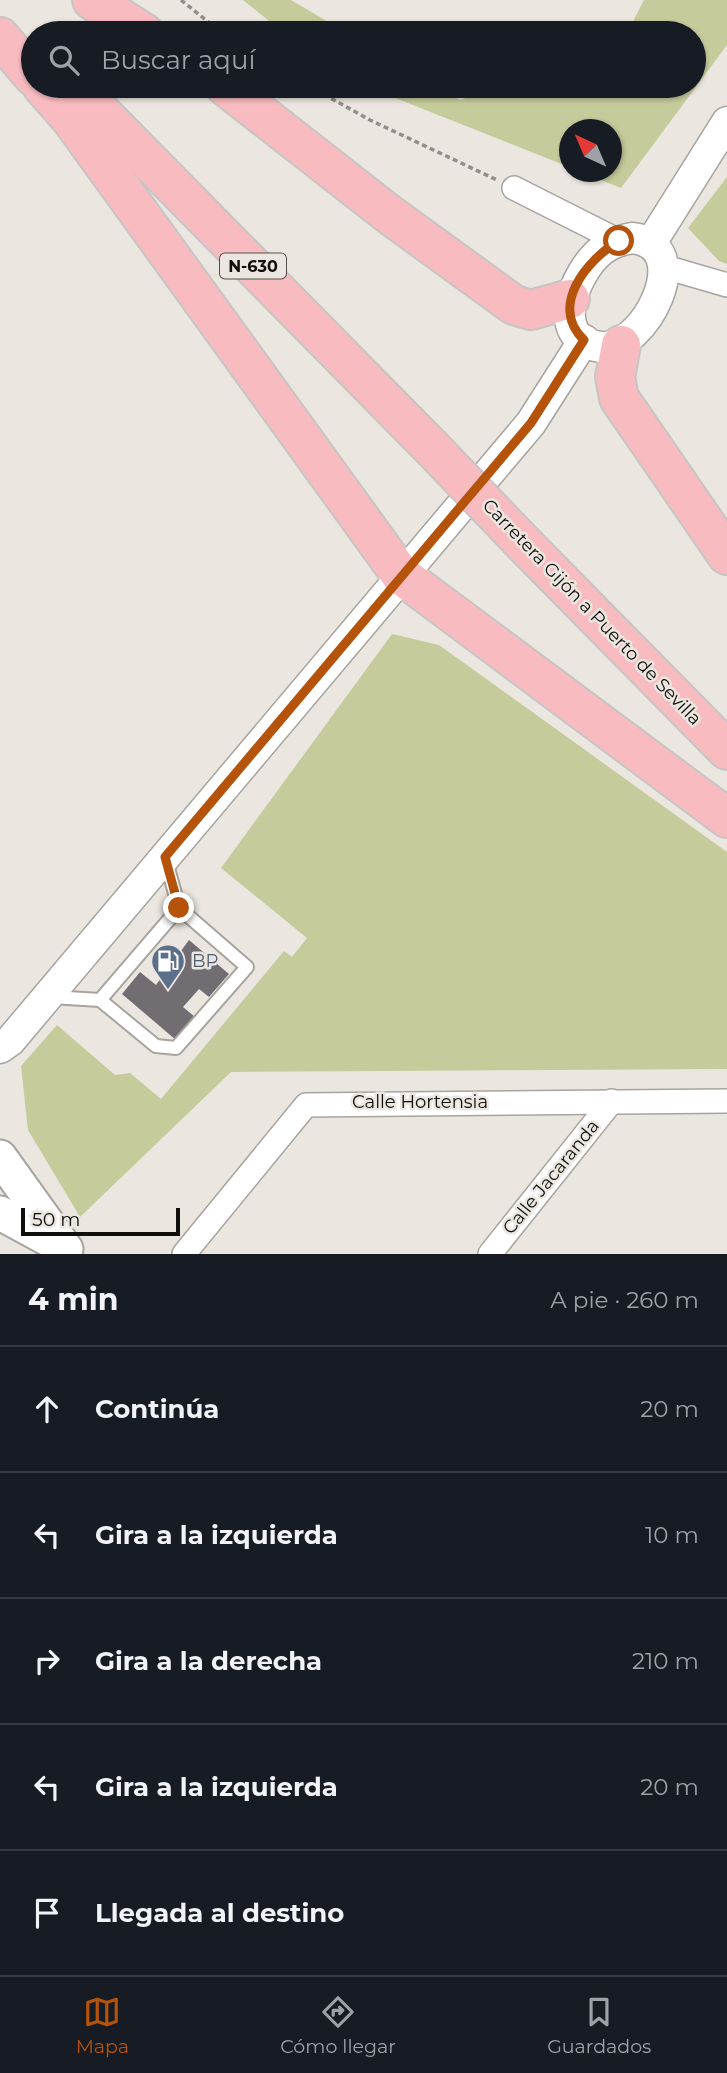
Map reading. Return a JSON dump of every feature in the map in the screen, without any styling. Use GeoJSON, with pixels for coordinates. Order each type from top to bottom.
{"type":"FeatureCollection","features":[{"type":"Feature","properties":{"kind":"highway"},"geometry":{"type":"LineString","coordinates":[[92,0],[125,21]]}},
{"type":"Feature","properties":{"kind":"highway"},"geometry":{"type":"LineString","coordinates":[[0,14],[21,34]]}},
{"type":"Feature","properties":{"kind":"highway"},"geometry":{"type":"LineString","coordinates":[[0,37],[21,62]]}},
{"type":"Feature","properties":{"kind":"highway"},"geometry":{"type":"LineString","coordinates":[[53,98],[71,119],[401,575],[727,818]]}},
{"type":"Feature","properties":{"kind":"highway","name":"Carretera Gijón a Puerto de Sevilla"},"geometry":{"type":"LineString","coordinates":[[87,98],[727,750]]}},
{"type":"Feature","properties":{"kind":"highway"},"geometry":{"type":"LineString","coordinates":[[240,98],[390,215],[514,305],[531,310],[570,299]]}},
{"type":"Feature","properties":{"kind":"highway"},"geometry":{"type":"LineString","coordinates":[[602,343],[615,377],[619,398],[727,555]]}},
{"type":"Feature","properties":{"kind":"main road"},"geometry":{"type":"LineString","coordinates":[[0,1157],[69,1252]]}},
{"type":"Feature","properties":{"kind":"main road"},"geometry":{"type":"LineString","coordinates":[[0,1213],[69,1252]]}},
{"type":"Feature","properties":{"kind":"street"},"geometry":{"type":"LineString","coordinates":[[0,1071],[5,1045],[531,423],[602,343],[650,313],[658,255],[727,122]]}},
{"type":"Feature","properties":{"kind":"street"},"geometry":{"type":"LineString","coordinates":[[514,188],[619,241]]}},
{"type":"Feature","properties":{"kind":"street"},"geometry":{"type":"LineString","coordinates":[[602,343],[571,323],[570,299],[588,266],[602,251],[619,241],[632,238],[658,255],[727,285]]}},
{"type":"Feature","properties":{"kind":"street","name":"Calle Jacaranda"},"geometry":{"type":"LineString","coordinates":[[490,1254],[612,1101]]}},
{"type":"Feature","properties":{"kind":"street","name":"Calle Hortensia"},"geometry":{"type":"LineString","coordinates":[[184,1254],[306,1105],[727,1101]]}},
{"type":"Feature","properties":{"kind":"lane"},"geometry":{"type":"LineString","coordinates":[[48,997],[100,1000],[156,1046],[176,1048],[247,967],[179,908],[165,857]]}},
{"type":"Feature","properties":{"kind":"lane"},"geometry":{"type":"LineString","coordinates":[[100,1000],[179,908]]}},
{"type":"Feature","properties":{"kind":"path"},"geometry":{"type":"LineString","coordinates":[[181,0],[207,21]]}},
{"type":"Feature","properties":{"kind":"path"},"geometry":{"type":"LineString","coordinates":[[331,98],[370,120],[514,188]]}},
{"type":"Feature","properties":{"kind":"green space"},"geometry":{"type":"Polygon","coordinates":[[[243,0],[291,0],[327,21],[269,21],[243,0]]]}},
{"type":"Feature","properties":{"kind":"green space"},"geometry":{"type":"Polygon","coordinates":[[[644,0],[727,0],[727,45],[706,73],[706,21],[633,21],[644,0]]]}},
{"type":"Feature","properties":{"kind":"green space"},"geometry":{"type":"Polygon","coordinates":[[[395,98],[688,98],[621,188],[606,182],[622,182],[622,119],[559,119],[559,163],[395,98]]]}},
{"type":"Feature","properties":{"kind":"green space"},"geometry":{"type":"Polygon","coordinates":[[[727,177],[727,264],[719,261],[688,228],[727,177]]]}},
{"type":"Feature","properties":{"kind":"green space"},"geometry":{"type":"Polygon","coordinates":[[[392,634],[439,645],[727,852],[727,1069],[231,1072],[80,1217],[28,1130],[21,1066],[57,1025],[115,1075],[130,1073],[161,1099],[284,951],[292,957],[307,938],[221,868],[392,634]]]}},
{"type":"Feature","properties":{"kind":"building"},"geometry":{"type":"Polygon","coordinates":[[[189,940],[229,974],[209,997],[199,989],[183,1007],[195,1017],[176,1040],[122,994],[140,972],[156,985],[189,940]]]}},
{"type":"Feature","properties":{"kind":"place","name":"BP"},"geometry":{"type":"Point","coordinates":[168,991]}},
{"type":"Feature","properties":{"kind":"route"},"geometry":{"type":"LineString","coordinates":[[179,908],[165,857],[531,423],[584,340],[571,323],[570,299],[588,266],[602,251],[619,241]]}}]}
